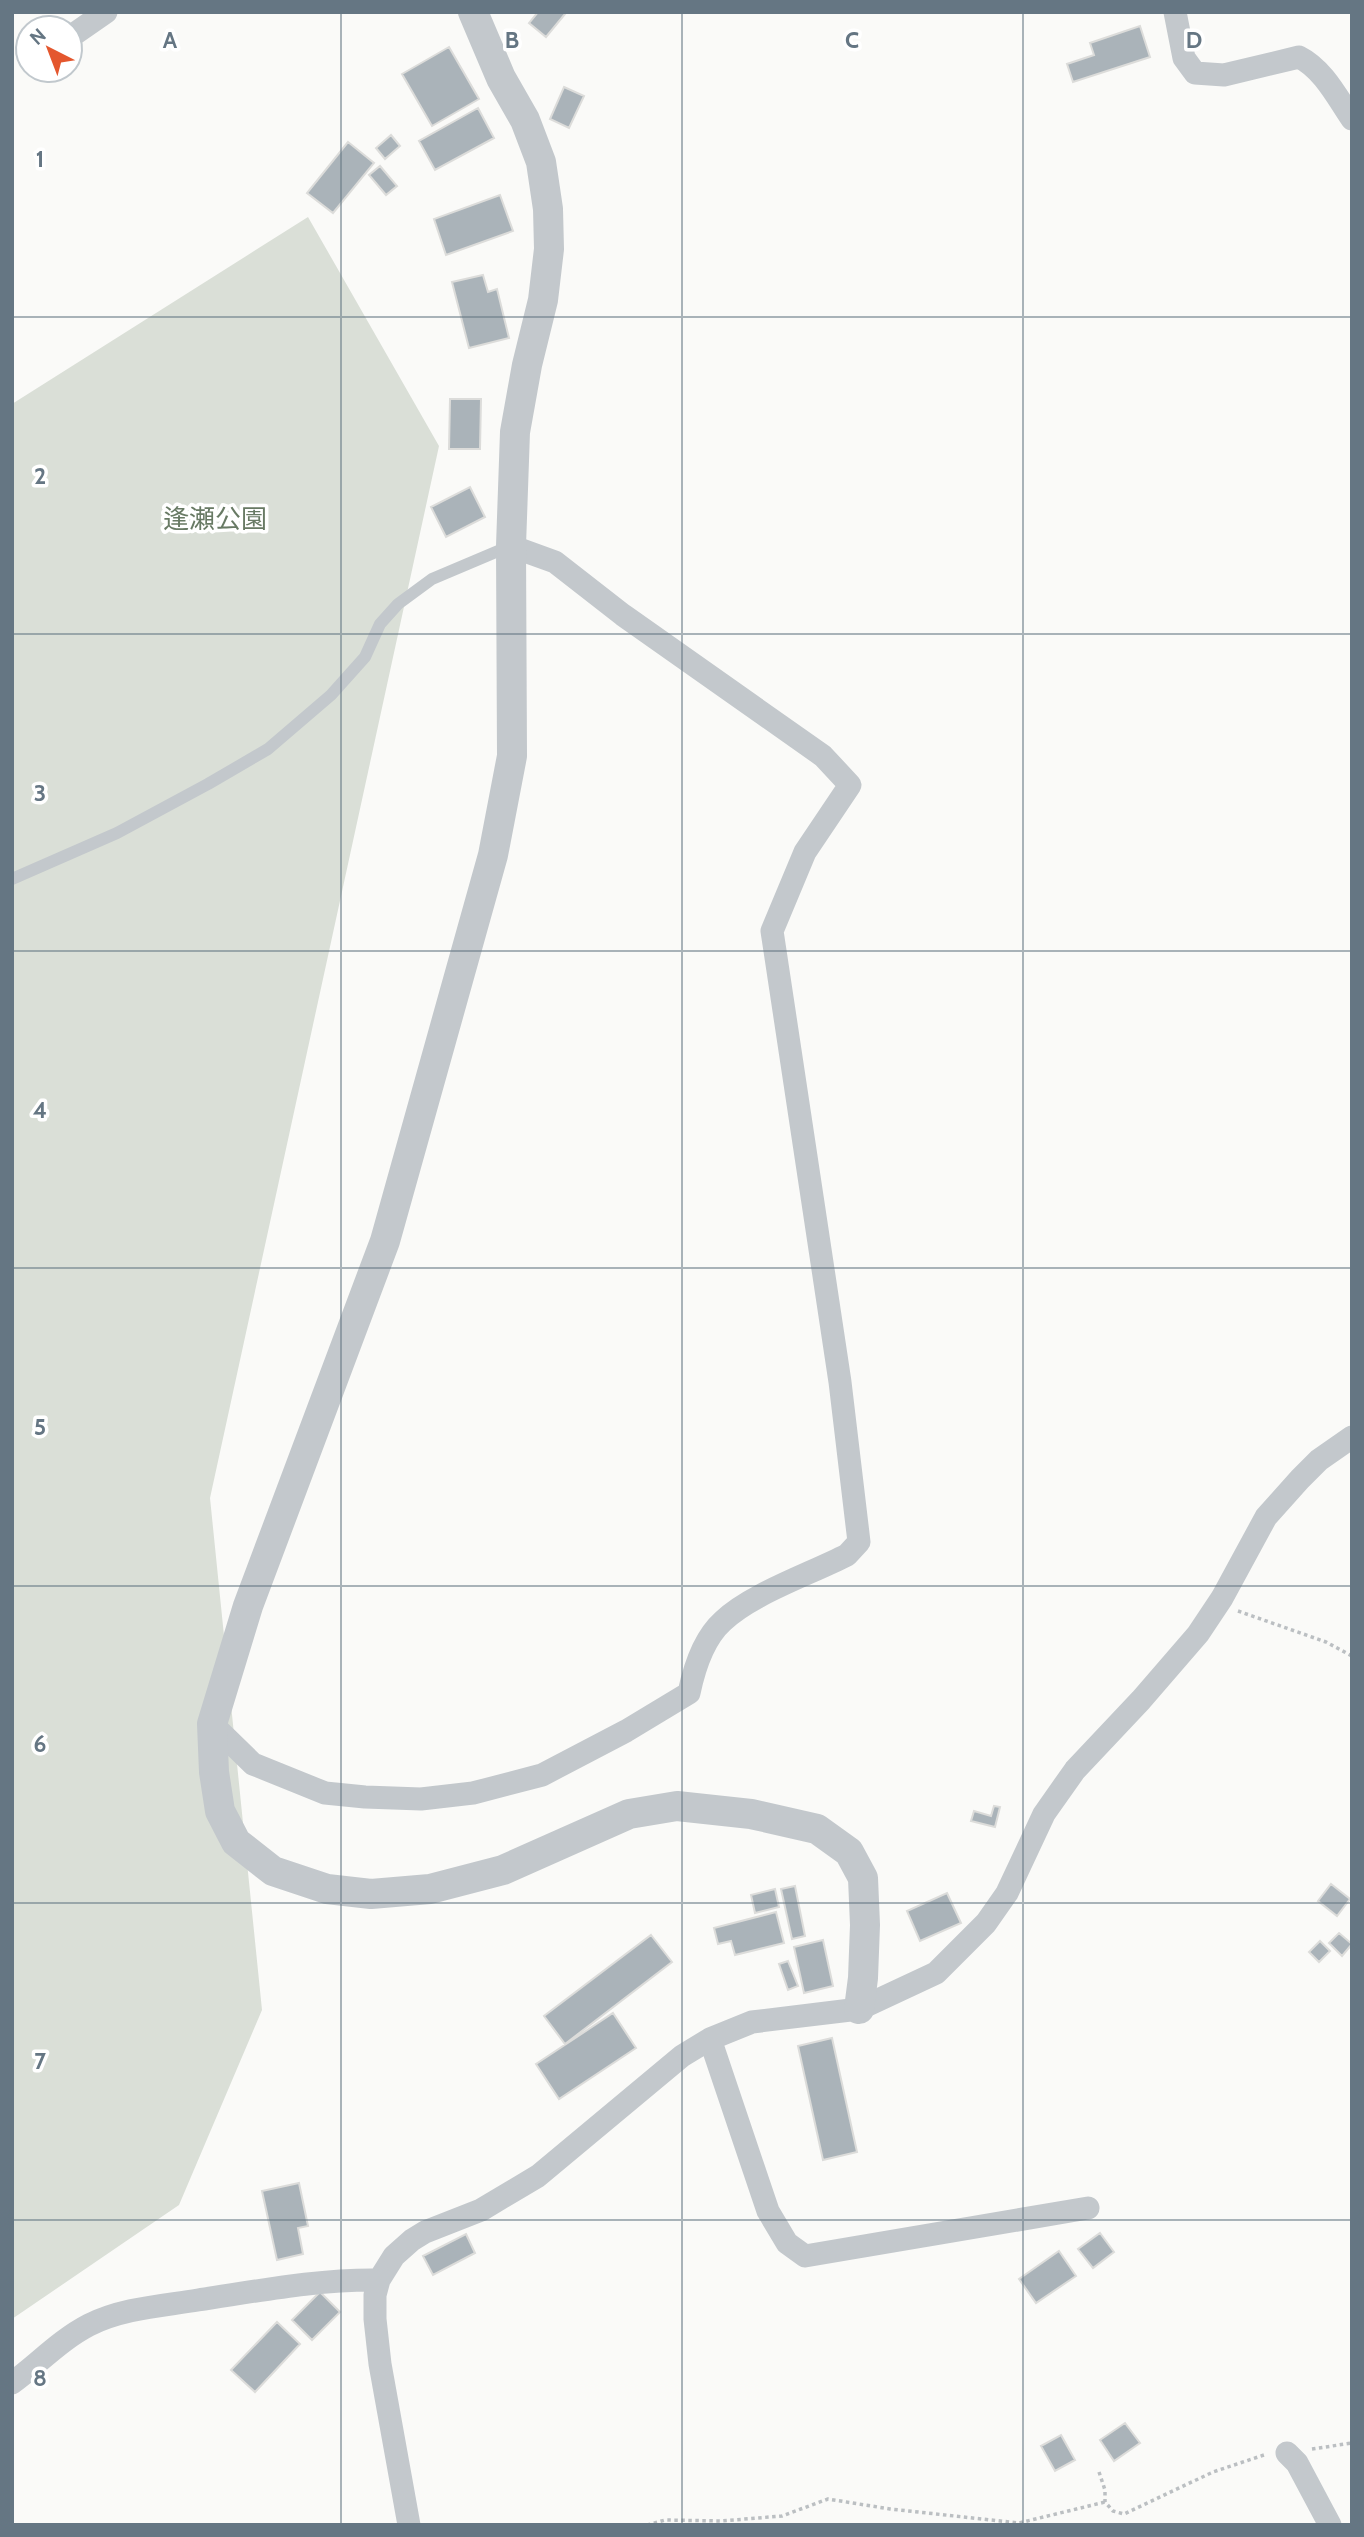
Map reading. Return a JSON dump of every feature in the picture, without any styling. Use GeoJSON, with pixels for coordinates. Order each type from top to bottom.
{"type":"FeatureCollection","features":[{"type":"Feature","properties":{"kind":"street"},"geometry":{"type":"LineString","coordinates":[[84,27],[106,12]]}},
{"type":"Feature","properties":{"kind":"street"},"geometry":{"type":"LineString","coordinates":[[472,12],[501,78],[525,120],[541,162],[548,209],[549,249],[543,300],[527,365],[515,432],[510,546],[512,756],[493,855],[385,1241],[248,1606],[212,1724],[214,1772],[220,1811],[236,1842],[273,1871],[327,1889],[371,1894],[430,1889],[503,1870],[629,1814],[677,1806],[751,1814],[817,1829],[849,1852],[863,1878],[863,1978],[859,2009]]}},
{"type":"Feature","properties":{"kind":"street"},"geometry":{"type":"LineString","coordinates":[[1175,12],[1184,58],[1195,73],[1224,75],[1299,57],[1320,73],[1352,119]]}},
{"type":"Feature","properties":{"kind":"street"},"geometry":{"type":"LineString","coordinates":[[212,1724],[253,1764],[325,1793],[421,1799],[473,1793],[542,1775],[626,1731],[689,1693],[695,1664],[720,1623],[744,1604],[847,1555],[859,1542],[840,1382],[772,931],[805,852],[850,785],[823,756],[623,615],[555,562],[510,546]]}},
{"type":"Feature","properties":{"kind":"street"},"geometry":{"type":"LineString","coordinates":[[409,2525],[380,2364],[374,2295],[379,2280],[394,2256],[425,2232],[481,2210],[538,2176],[682,2056],[710,2039],[752,2022],[859,2009],[936,1973],[986,1923],[1007,1893],[1055,1796],[1198,1634],[1222,1598],[1266,1517],[1319,1460],[1352,1437]]}},
{"type":"Feature","properties":{"kind":"street"},"geometry":{"type":"LineString","coordinates":[[710,2039],[768,2211],[787,2243],[804,2256],[1088,2207]]}},
{"type":"Feature","properties":{"kind":"street"},"geometry":{"type":"LineString","coordinates":[[12,2383],[61,2342],[108,2316],[281,2287],[362,2278],[379,2280]]}},
{"type":"Feature","properties":{"kind":"street"},"geometry":{"type":"LineString","coordinates":[[1287,2453],[1297,2463],[1330,2525]]}},
{"type":"Feature","properties":{"kind":"lane"},"geometry":{"type":"LineString","coordinates":[[12,879],[117,833],[208,785],[268,748],[331,695],[365,657],[380,624],[398,604],[432,579],[510,546]]}},
{"type":"Feature","properties":{"kind":"path"},"geometry":{"type":"LineString","coordinates":[[1222,1598],[1241,1614],[1326,1642],[1352,1656]]}},
{"type":"Feature","properties":{"kind":"path"},"geometry":{"type":"LineString","coordinates":[[1099,2472],[1105,2490],[1105,2502],[1113,2511],[1124,2514],[1213,2472],[1273,2452],[1287,2453],[1352,2443]]}},
{"type":"Feature","properties":{"kind":"path"},"geometry":{"type":"LineString","coordinates":[[647,2525],[665,2520],[721,2521],[782,2516],[828,2499],[890,2509],[1019,2523],[1105,2502]]}},
{"type":"Feature","properties":{"kind":"green space","name":"逢瀬公園"},"geometry":{"type":"Polygon","coordinates":[[[308,217],[439,446],[210,1498],[262,2010],[179,2205],[12,2319],[12,404],[308,217]]]}},
{"type":"Feature","properties":{"kind":"building"},"geometry":{"type":"Polygon","coordinates":[[[538,12],[565,14],[546,37],[529,23],[538,12]]]}},
{"type":"Feature","properties":{"kind":"building"},"geometry":{"type":"Polygon","coordinates":[[[1140,26],[1150,57],[1073,82],[1067,64],[1094,55],[1090,43],[1140,26]]]}},
{"type":"Feature","properties":{"kind":"building"},"geometry":{"type":"Polygon","coordinates":[[[449,47],[479,99],[432,126],[402,74],[449,47]]]}},
{"type":"Feature","properties":{"kind":"building"},"geometry":{"type":"Polygon","coordinates":[[[564,87],[584,96],[569,128],[550,119],[564,87]]]}},
{"type":"Feature","properties":{"kind":"building"},"geometry":{"type":"Polygon","coordinates":[[[478,108],[494,138],[435,170],[419,141],[478,108]]]}},
{"type":"Feature","properties":{"kind":"building"},"geometry":{"type":"Polygon","coordinates":[[[391,135],[400,146],[385,159],[376,148],[391,135]]]}},
{"type":"Feature","properties":{"kind":"building"},"geometry":{"type":"Polygon","coordinates":[[[348,142],[374,163],[333,213],[307,193],[348,142]]]}},
{"type":"Feature","properties":{"kind":"building"},"geometry":{"type":"Polygon","coordinates":[[[380,166],[397,186],[386,195],[369,175],[380,166]]]}},
{"type":"Feature","properties":{"kind":"building"},"geometry":{"type":"Polygon","coordinates":[[[500,195],[513,231],[446,255],[434,219],[500,195]]]}},
{"type":"Feature","properties":{"kind":"building"},"geometry":{"type":"Polygon","coordinates":[[[483,275],[488,292],[497,289],[509,338],[469,348],[452,282],[483,275]]]}},
{"type":"Feature","properties":{"kind":"building"},"geometry":{"type":"Polygon","coordinates":[[[450,399],[481,399],[480,449],[449,449],[450,399]]]}},
{"type":"Feature","properties":{"kind":"building"},"geometry":{"type":"Polygon","coordinates":[[[470,487],[485,517],[446,537],[431,507],[470,487]]]}},
{"type":"Feature","properties":{"kind":"building"},"geometry":{"type":"Polygon","coordinates":[[[994,1806],[1000,1807],[995,1827],[971,1821],[974,1811],[991,1816],[994,1806]]]}},
{"type":"Feature","properties":{"kind":"building"},"geometry":{"type":"Polygon","coordinates":[[[1331,1884],[1350,1899],[1337,1916],[1318,1901],[1331,1884]]]}},
{"type":"Feature","properties":{"kind":"building"},"geometry":{"type":"Polygon","coordinates":[[[795,1886],[805,1936],[792,1939],[781,1889],[795,1886]]]}},
{"type":"Feature","properties":{"kind":"building"},"geometry":{"type":"Polygon","coordinates":[[[775,1889],[779,1907],[755,1913],[751,1895],[775,1889]]]}},
{"type":"Feature","properties":{"kind":"building"},"geometry":{"type":"Polygon","coordinates":[[[947,1893],[961,1923],[920,1941],[907,1911],[947,1893]]]}},
{"type":"Feature","properties":{"kind":"building"},"geometry":{"type":"Polygon","coordinates":[[[776,1912],[784,1943],[735,1955],[731,1941],[718,1944],[714,1928],[776,1912]]]}},
{"type":"Feature","properties":{"kind":"building"},"geometry":{"type":"Polygon","coordinates":[[[1339,1933],[1352,1944],[1342,1956],[1329,1943],[1339,1933]]]}},
{"type":"Feature","properties":{"kind":"building"},"geometry":{"type":"Polygon","coordinates":[[[651,1935],[672,1962],[565,2044],[544,2016],[651,1935]]]}},
{"type":"Feature","properties":{"kind":"building"},"geometry":{"type":"Polygon","coordinates":[[[823,1940],[833,1986],[804,1993],[794,1947],[823,1940]]]}},
{"type":"Feature","properties":{"kind":"building"},"geometry":{"type":"Polygon","coordinates":[[[1320,1941],[1330,1951],[1319,1962],[1309,1952],[1320,1941]]]}},
{"type":"Feature","properties":{"kind":"building"},"geometry":{"type":"Polygon","coordinates":[[[788,1961],[798,1986],[788,1990],[779,1964],[788,1961]]]}},
{"type":"Feature","properties":{"kind":"building"},"geometry":{"type":"Polygon","coordinates":[[[613,2013],[636,2048],[559,2099],[536,2064],[613,2013]]]}},
{"type":"Feature","properties":{"kind":"building"},"geometry":{"type":"Polygon","coordinates":[[[832,2038],[857,2152],[823,2160],[798,2046],[832,2038]]]}},
{"type":"Feature","properties":{"kind":"building"},"geometry":{"type":"Polygon","coordinates":[[[299,2183],[308,2226],[298,2228],[303,2254],[277,2260],[262,2191],[299,2183]]]}},
{"type":"Feature","properties":{"kind":"building"},"geometry":{"type":"Polygon","coordinates":[[[1100,2233],[1114,2252],[1093,2268],[1078,2249],[1100,2233]]]}},
{"type":"Feature","properties":{"kind":"building"},"geometry":{"type":"Polygon","coordinates":[[[466,2234],[475,2253],[433,2275],[423,2256],[466,2234]]]}},
{"type":"Feature","properties":{"kind":"building"},"geometry":{"type":"Polygon","coordinates":[[[1059,2251],[1076,2276],[1036,2303],[1019,2279],[1059,2251]]]}},
{"type":"Feature","properties":{"kind":"building"},"geometry":{"type":"Polygon","coordinates":[[[320,2292],[340,2312],[312,2340],[292,2320],[320,2292]]]}},
{"type":"Feature","properties":{"kind":"building"},"geometry":{"type":"Polygon","coordinates":[[[277,2322],[300,2344],[255,2392],[231,2370],[277,2322]]]}},
{"type":"Feature","properties":{"kind":"building"},"geometry":{"type":"Polygon","coordinates":[[[1125,2423],[1140,2443],[1114,2461],[1100,2440],[1125,2423]]]}},
{"type":"Feature","properties":{"kind":"building"},"geometry":{"type":"Polygon","coordinates":[[[1061,2435],[1075,2460],[1055,2471],[1041,2446],[1061,2435]]]}}]}
